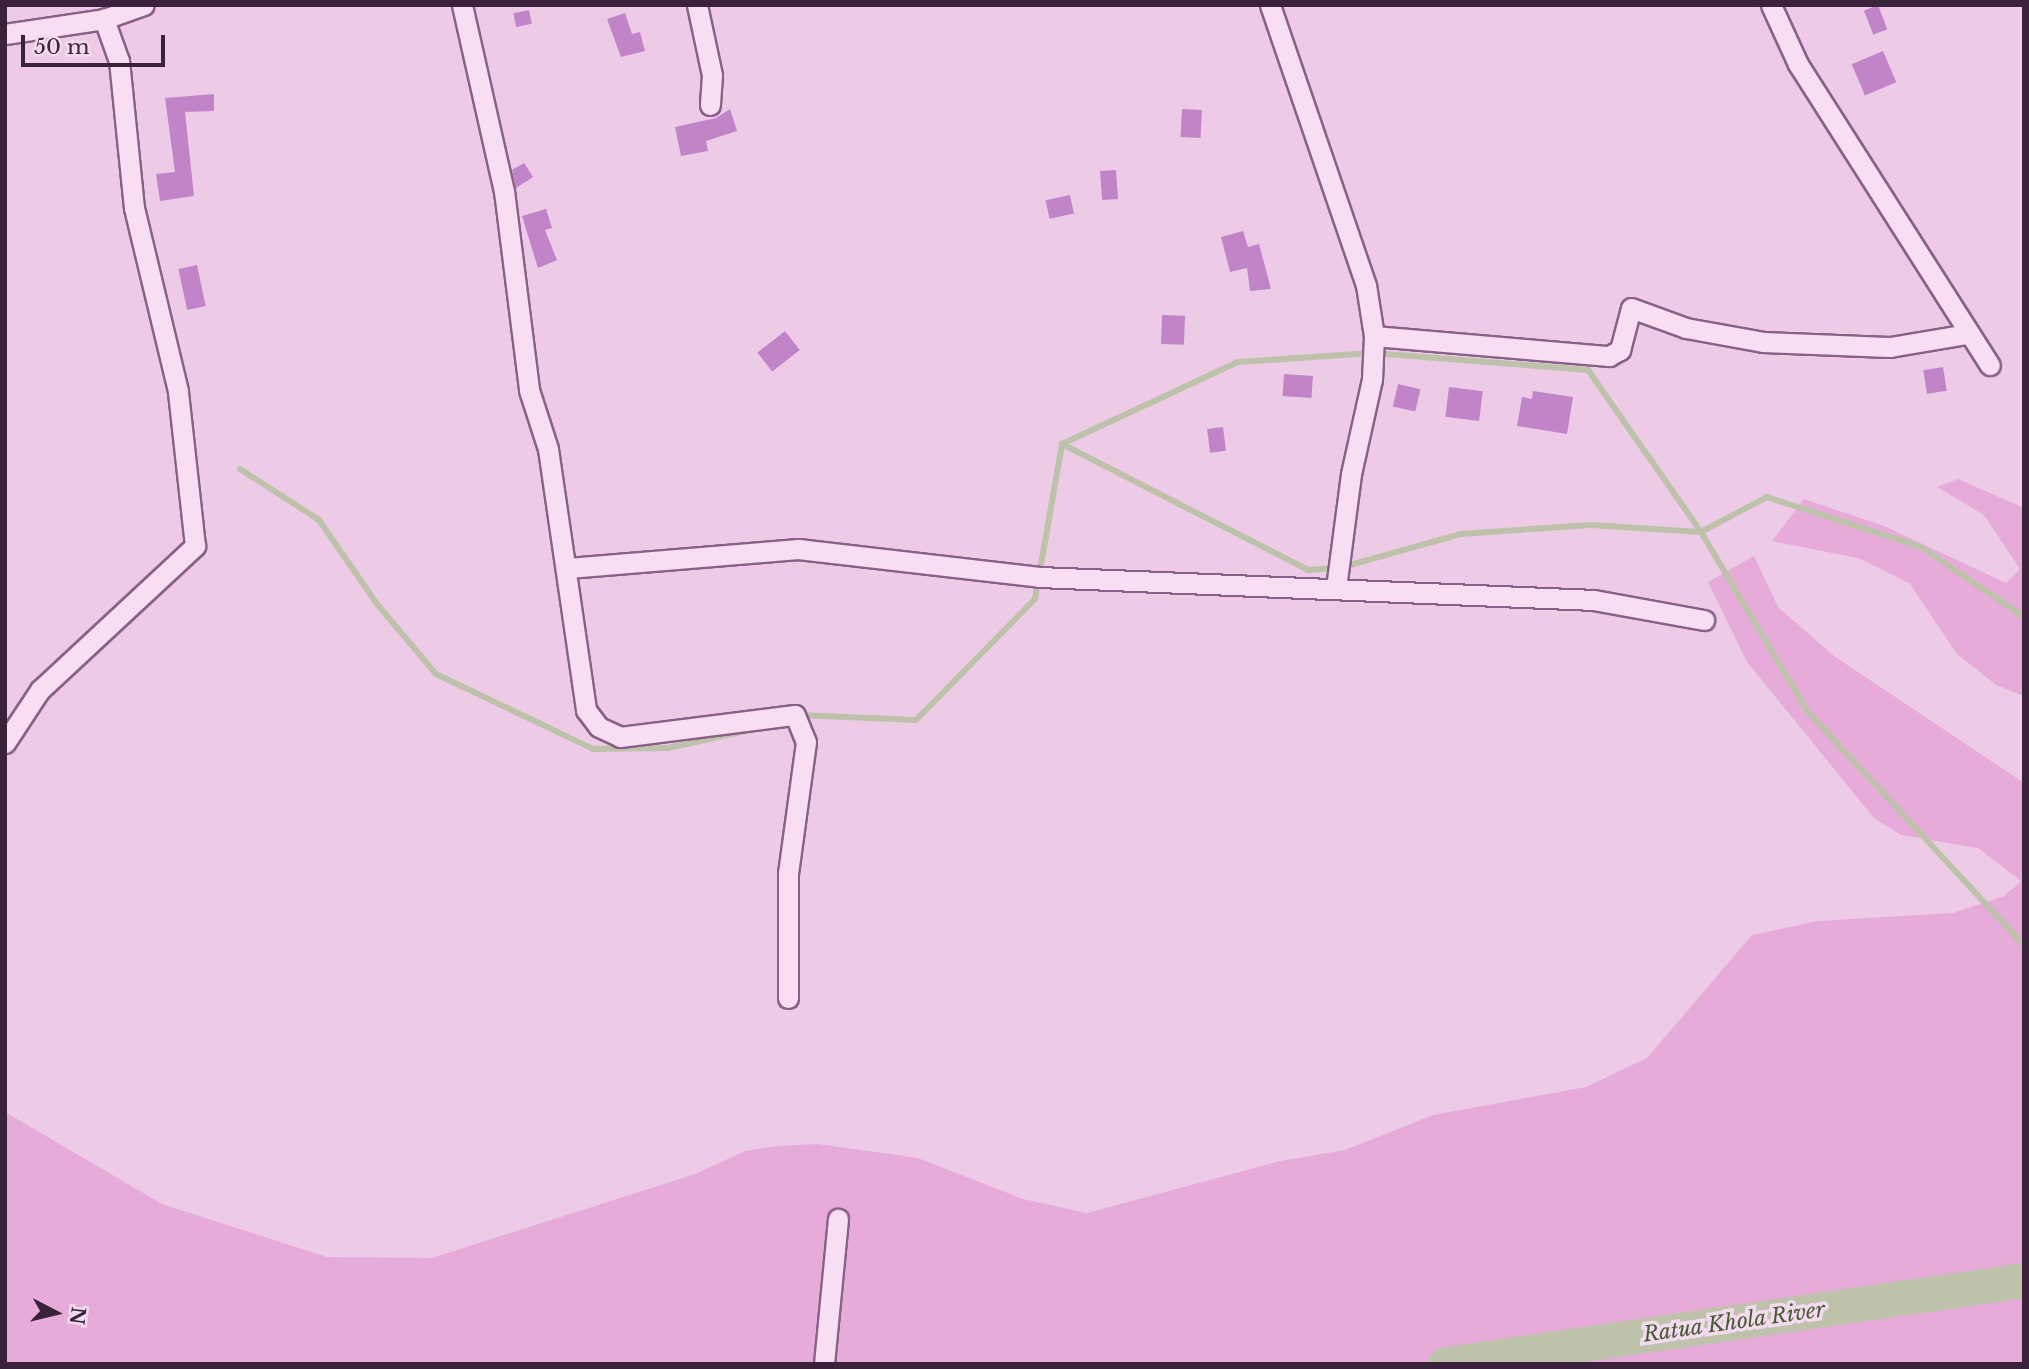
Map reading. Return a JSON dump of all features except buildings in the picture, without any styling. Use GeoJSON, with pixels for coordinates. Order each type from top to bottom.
{"type":"FeatureCollection","features":[{"type":"Feature","properties":{"kind":"street"},"geometry":{"type":"LineString","coordinates":[[5,34],[65,13],[104,19],[144,5]]}},
{"type":"Feature","properties":{"kind":"street"},"geometry":{"type":"LineString","coordinates":[[462,5],[504,191],[529,390],[548,449],[568,568],[579,682],[586,710],[599,727],[620,737],[667,735],[795,715],[806,742],[788,873],[788,998]]}},
{"type":"Feature","properties":{"kind":"street"},"geometry":{"type":"LineString","coordinates":[[697,5],[712,75],[710,105]]}},
{"type":"Feature","properties":{"kind":"street"},"geometry":{"type":"LineString","coordinates":[[1270,5],[1366,285],[1374,336],[1372,379],[1351,474],[1336,588]]}},
{"type":"Feature","properties":{"kind":"street"},"geometry":{"type":"LineString","coordinates":[[1772,5],[1798,64],[1967,334],[1990,365]]}},
{"type":"Feature","properties":{"kind":"street"},"geometry":{"type":"LineString","coordinates":[[5,743],[40,690],[195,546],[178,390],[134,208],[119,61],[104,19]]}},
{"type":"Feature","properties":{"kind":"street"},"geometry":{"type":"LineString","coordinates":[[1374,336],[1609,356],[1620,350],[1631,308],[1686,328],[1763,342],[1890,347],[1967,334]]}},
{"type":"Feature","properties":{"kind":"street"},"geometry":{"type":"LineString","coordinates":[[568,568],[798,548],[1039,577],[1594,600],[1703,620]]}},
{"type":"Feature","properties":{"kind":"street"},"geometry":{"type":"LineString","coordinates":[[824,1364],[838,1219]]}},
{"type":"Feature","properties":{"kind":"sand"},"geometry":{"type":"Polygon","coordinates":[[[1958,479],[2024,508],[2024,696],[1996,685],[1957,654],[1910,584],[1858,558],[1772,541],[1804,499],[1884,526],[2006,583],[2020,569],[1984,515],[1937,487],[1958,479]]]}},
{"type":"Feature","properties":{"kind":"sand"},"geometry":{"type":"Polygon","coordinates":[[[1754,556],[1778,607],[1834,656],[2024,783],[2024,1364],[5,1364],[5,1112],[162,1204],[327,1257],[432,1258],[695,1174],[745,1151],[777,1146],[818,1144],[918,1158],[1023,1199],[1087,1213],[1280,1161],[1345,1150],[1433,1115],[1586,1087],[1647,1058],[1752,935],[1818,921],[1953,913],[2004,896],[2021,881],[1978,848],[1901,835],[1874,818],[1747,662],[1708,582],[1754,556]]]}},
{"type":"Feature","properties":{"kind":"waterway"},"geometry":{"type":"LineString","coordinates":[[799,715],[916,720],[1035,599],[1062,444],[1238,362],[1373,353],[1588,370],[1701,532],[1808,712],[2024,945]]}},
{"type":"Feature","properties":{"kind":"waterway"},"geometry":{"type":"LineString","coordinates":[[1062,444],[1308,570],[1339,568],[1461,534],[1591,525],[1701,532],[1767,497],[1921,547],[2024,617]]}},
{"type":"Feature","properties":{"kind":"waterway"},"geometry":{"type":"LineString","coordinates":[[240,469],[319,520],[377,604],[436,674],[593,749],[668,748],[777,724]]}},
{"type":"Feature","properties":{"kind":"waterway","name":"Ratua Khola River"},"geometry":{"type":"LineString","coordinates":[[1445,1364],[2024,1280]]}}]}
